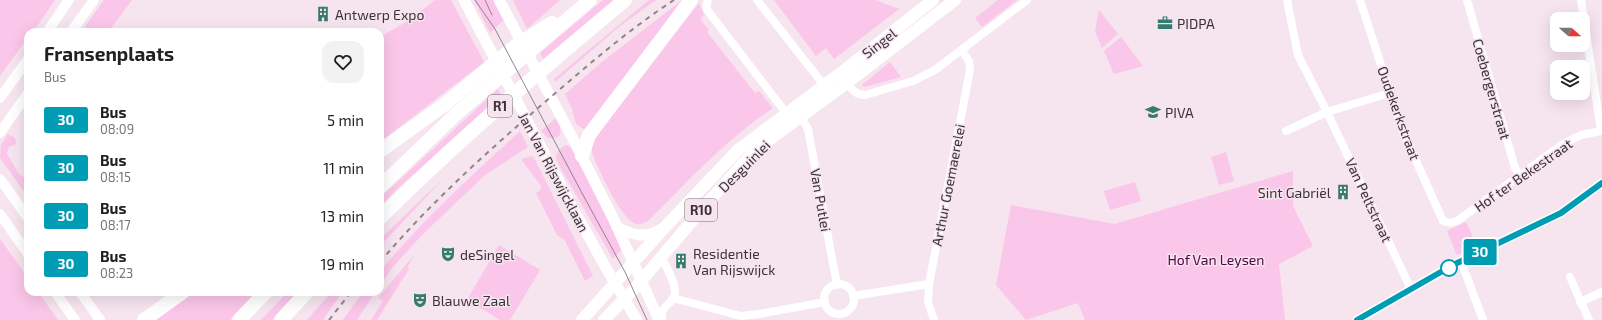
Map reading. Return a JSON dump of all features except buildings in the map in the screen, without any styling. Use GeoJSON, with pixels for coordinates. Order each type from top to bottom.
{"type":"FeatureCollection","features":[{"type":"Feature","properties":{"kind":"highway","name":"R1"},"geometry":{"type":"LineString","coordinates":[[384,214],[474,130],[566,49],[625,0]]}},
{"type":"Feature","properties":{"kind":"highway"},"geometry":{"type":"LineString","coordinates":[[582,156],[586,142],[593,130],[691,0]]}},
{"type":"Feature","properties":{"kind":"highway","name":"R1"},"geometry":{"type":"LineString","coordinates":[[384,183],[455,115],[589,1]]}},
{"type":"Feature","properties":{"kind":"highway"},"geometry":{"type":"LineString","coordinates":[[384,148],[444,105],[517,45],[589,1]]}},
{"type":"Feature","properties":{"kind":"highway"},"geometry":{"type":"LineString","coordinates":[[144,320],[177,296]]}},
{"type":"Feature","properties":{"kind":"highway"},"geometry":{"type":"LineString","coordinates":[[239,320],[262,296]]}},
{"type":"Feature","properties":{"kind":"highway"},"geometry":{"type":"LineString","coordinates":[[251,320],[272,296]]}},
{"type":"Feature","properties":{"kind":"highway"},"geometry":{"type":"LineString","coordinates":[[281,320],[303,296]]}},
{"type":"Feature","properties":{"kind":"main road","name":"Jan Van Rijswijcklaan"},"geometry":{"type":"LineString","coordinates":[[464,0],[574,210],[637,320]]}},
{"type":"Feature","properties":{"kind":"main road"},"geometry":{"type":"LineString","coordinates":[[499,0],[582,156],[660,320]]}},
{"type":"Feature","properties":{"kind":"main road","name":"Singel"},"geometry":{"type":"LineString","coordinates":[[843,78],[933,0]]}},
{"type":"Feature","properties":{"kind":"main road","name":"Singel"},"geometry":{"type":"LineString","coordinates":[[843,78],[955,0]]}},
{"type":"Feature","properties":{"kind":"main road","name":"Desguinlei"},"geometry":{"type":"LineString","coordinates":[[582,320],[666,226],[738,150],[786,113],[827,90],[843,78]]}},
{"type":"Feature","properties":{"kind":"main road","name":"Desguinlei"},"geometry":{"type":"LineString","coordinates":[[604,320],[746,160],[765,143],[801,117],[827,90]]}},
{"type":"Feature","properties":{"kind":"main road","name":"Desguinlei"},"geometry":{"type":"LineString","coordinates":[[617,227],[631,234],[640,236],[652,234],[666,226]]}},
{"type":"Feature","properties":{"kind":"street"},"geometry":{"type":"LineString","coordinates":[[50,28],[69,0]]}},
{"type":"Feature","properties":{"kind":"street"},"geometry":{"type":"LineString","coordinates":[[74,28],[94,0]]}},
{"type":"Feature","properties":{"kind":"street"},"geometry":{"type":"LineString","coordinates":[[708,0],[706,7],[708,11],[786,113]]}},
{"type":"Feature","properties":{"kind":"street"},"geometry":{"type":"LineString","coordinates":[[757,0],[827,90]]}},
{"type":"Feature","properties":{"kind":"street"},"geometry":{"type":"LineString","coordinates":[[843,78],[856,93],[865,96],[924,76],[946,63],[1027,0]]}},
{"type":"Feature","properties":{"kind":"street","name":"Van Peltstraat"},"geometry":{"type":"LineString","coordinates":[[1286,0],[1298,55],[1327,112],[1411,289]]}},
{"type":"Feature","properties":{"kind":"street","name":"Oudekerkstraat"},"geometry":{"type":"LineString","coordinates":[[1360,0],[1401,127],[1440,217],[1446,222]]}},
{"type":"Feature","properties":{"kind":"street","name":"Coebergerstraat"},"geometry":{"type":"LineString","coordinates":[[1467,0],[1515,168],[1520,175]]}},
{"type":"Feature","properties":{"kind":"street"},"geometry":{"type":"LineString","coordinates":[[1581,0],[1602,131]]}},
{"type":"Feature","properties":{"kind":"street","name":"Arthur Goemaerelei"},"geometry":{"type":"LineString","coordinates":[[934,320],[928,302],[929,284],[970,70],[969,61],[962,51]]}},
{"type":"Feature","properties":{"kind":"street"},"geometry":{"type":"LineString","coordinates":[[0,98],[24,65]]}},
{"type":"Feature","properties":{"kind":"street"},"geometry":{"type":"LineString","coordinates":[[1286,132],[1327,112],[1390,93]]}},
{"type":"Feature","properties":{"kind":"street"},"geometry":{"type":"LineString","coordinates":[[0,133],[24,98]]}},
{"type":"Feature","properties":{"kind":"street","name":"Van Putlei"},"geometry":{"type":"LineString","coordinates":[[801,117],[808,129],[837,285]]}},
{"type":"Feature","properties":{"kind":"street","name":"Hof ter Bekestraat"},"geometry":{"type":"LineString","coordinates":[[1446,222],[1450,223],[1457,221],[1563,144],[1581,135],[1602,131]]}},
{"type":"Feature","properties":{"kind":"street"},"geometry":{"type":"LineString","coordinates":[[0,179],[24,212]]}},
{"type":"Feature","properties":{"kind":"street"},"geometry":{"type":"LineString","coordinates":[[1357,320],[1461,262],[1561,213],[1602,183]]}},
{"type":"Feature","properties":{"kind":"street"},"geometry":{"type":"LineString","coordinates":[[0,214],[24,248]]}},
{"type":"Feature","properties":{"kind":"street"},"geometry":{"type":"LineString","coordinates":[[660,320],[664,306],[673,298],[674,293],[672,278],[661,257]]}},
{"type":"Feature","properties":{"kind":"street"},"geometry":{"type":"LineString","coordinates":[[1461,262],[1483,320]]}},
{"type":"Feature","properties":{"kind":"street"},"geometry":{"type":"LineString","coordinates":[[1570,277],[1589,320]]}},
{"type":"Feature","properties":{"kind":"street"},"geometry":{"type":"LineString","coordinates":[[853,296],[929,284]]}},
{"type":"Feature","properties":{"kind":"street"},"geometry":{"type":"LineString","coordinates":[[837,285],[841,285],[849,289],[853,296],[852,305],[843,317],[829,310],[824,298],[828,289],[837,285]]}},
{"type":"Feature","properties":{"kind":"street"},"geometry":{"type":"LineString","coordinates":[[1580,302],[1602,292]]}},
{"type":"Feature","properties":{"kind":"street"},"geometry":{"type":"LineString","coordinates":[[58,296],[75,320]]}},
{"type":"Feature","properties":{"kind":"street"},"geometry":{"type":"LineString","coordinates":[[83,296],[100,320]]}},
{"type":"Feature","properties":{"kind":"street"},"geometry":{"type":"LineString","coordinates":[[673,298],[741,316],[753,316],[825,302]]}},
{"type":"Feature","properties":{"kind":"green space"},"geometry":{"type":"Polygon","coordinates":[[[0,0],[55,0],[36,28],[24,28],[24,43],[0,76],[0,0]]]}},
{"type":"Feature","properties":{"kind":"green space"},"geometry":{"type":"Polygon","coordinates":[[[104,0],[132,0],[111,28],[84,28],[104,0]]]}},
{"type":"Feature","properties":{"kind":"green space"},"geometry":{"type":"Polygon","coordinates":[[[435,0],[451,0],[484,62],[384,139],[384,35],[411,19],[435,0]]]}},
{"type":"Feature","properties":{"kind":"green space"},"geometry":{"type":"Polygon","coordinates":[[[474,0],[495,0],[505,19],[490,33],[474,0]]]}},
{"type":"Feature","properties":{"kind":"green space"},"geometry":{"type":"Polygon","coordinates":[[[513,0],[560,0],[527,29],[513,0]]]}},
{"type":"Feature","properties":{"kind":"green space"},"geometry":{"type":"Polygon","coordinates":[[[603,0],[613,0],[543,59],[540,53],[603,0]]]}},
{"type":"Feature","properties":{"kind":"green space"},"geometry":{"type":"Polygon","coordinates":[[[649,0],[656,0],[620,26],[555,82],[554,79],[649,0]]]}},
{"type":"Feature","properties":{"kind":"green space"},"geometry":{"type":"Polygon","coordinates":[[[774,0],[875,0],[899,9],[834,59],[826,48],[816,56],[774,0]]]}},
{"type":"Feature","properties":{"kind":"green space"},"geometry":{"type":"Polygon","coordinates":[[[998,0],[1017,0],[982,27],[975,18],[998,0]]]}},
{"type":"Feature","properties":{"kind":"green space"},"geometry":{"type":"Polygon","coordinates":[[[681,1],[610,102],[585,130],[576,124],[572,109],[565,94],[602,62],[681,1]]]}},
{"type":"Feature","properties":{"kind":"green space"},"geometry":{"type":"Polygon","coordinates":[[[699,3],[704,15],[700,19],[709,30],[707,32],[755,93],[759,91],[773,108],[723,147],[649,220],[636,224],[632,222],[621,210],[603,179],[591,150],[591,143],[699,3]]]}},
{"type":"Feature","properties":{"kind":"green space"},"geometry":{"type":"Polygon","coordinates":[[[1099,10],[1118,34],[1102,48],[1095,31],[1099,10]]]}},
{"type":"Feature","properties":{"kind":"green space"},"geometry":{"type":"Polygon","coordinates":[[[1121,37],[1143,66],[1114,74],[1104,51],[1121,37]]]}},
{"type":"Feature","properties":{"kind":"green space"},"geometry":{"type":"Polygon","coordinates":[[[890,62],[901,77],[865,87],[862,85],[890,62]]]}},
{"type":"Feature","properties":{"kind":"green space"},"geometry":{"type":"Polygon","coordinates":[[[498,89],[501,95],[384,202],[384,194],[498,89]]]}},
{"type":"Feature","properties":{"kind":"green space"},"geometry":{"type":"Polygon","coordinates":[[[557,117],[560,125],[559,135],[557,137],[548,138],[541,131],[557,117]]]}},
{"type":"Feature","properties":{"kind":"green space"},"geometry":{"type":"Polygon","coordinates":[[[520,131],[528,147],[485,175],[421,236],[392,268],[384,279],[384,266],[396,252],[520,131]]]}},
{"type":"Feature","properties":{"kind":"green space"},"geometry":{"type":"Polygon","coordinates":[[[8,134],[15,138],[16,144],[9,147],[7,154],[19,174],[24,177],[24,191],[0,158],[1,145],[8,134]]]}},
{"type":"Feature","properties":{"kind":"green space"},"geometry":{"type":"Polygon","coordinates":[[[567,145],[573,149],[623,248],[613,259],[556,160],[558,151],[567,145]]]}},
{"type":"Feature","properties":{"kind":"green space"},"geometry":{"type":"Polygon","coordinates":[[[1226,152],[1234,181],[1219,185],[1211,157],[1226,152]]]}},
{"type":"Feature","properties":{"kind":"green space"},"geometry":{"type":"Polygon","coordinates":[[[533,156],[593,276],[585,281],[564,239],[557,235],[536,193],[541,190],[541,186],[521,159],[533,156]]]}},
{"type":"Feature","properties":{"kind":"green space","name":"Hof Van Leysen"},"geometry":{"type":"Polygon","coordinates":[[[1293,171],[1293,206],[1313,246],[1279,264],[1285,320],[1085,320],[1078,303],[1026,320],[996,285],[1011,205],[1115,224],[1293,171]]]}},
{"type":"Feature","properties":{"kind":"green space"},"geometry":{"type":"Polygon","coordinates":[[[444,178],[384,242],[384,235],[444,178]]]}},
{"type":"Feature","properties":{"kind":"green space"},"geometry":{"type":"Polygon","coordinates":[[[1135,182],[1141,201],[1110,210],[1104,191],[1135,182]]]}},
{"type":"Feature","properties":{"kind":"green space"},"geometry":{"type":"Polygon","coordinates":[[[1466,222],[1477,246],[1457,255],[1447,231],[1466,222]]]}},
{"type":"Feature","properties":{"kind":"green space"},"geometry":{"type":"Polygon","coordinates":[[[0,239],[24,272],[24,296],[41,296],[58,320],[0,320],[0,239]]]}},
{"type":"Feature","properties":{"kind":"green space"},"geometry":{"type":"Polygon","coordinates":[[[499,245],[540,270],[510,320],[500,320],[467,300],[499,245]]]}},
{"type":"Feature","properties":{"kind":"green space"},"geometry":{"type":"Polygon","coordinates":[[[414,255],[407,268],[409,269],[377,320],[371,320],[383,301],[378,298],[380,296],[384,296],[384,291],[414,255]]]}},
{"type":"Feature","properties":{"kind":"green space"},"geometry":{"type":"Polygon","coordinates":[[[188,296],[252,296],[230,320],[155,320],[188,296]]]}},
{"type":"Feature","properties":{"kind":"green space"},"geometry":{"type":"Polygon","coordinates":[[[284,296],[293,296],[272,320],[261,320],[284,296]]]}},
{"type":"Feature","properties":{"kind":"green space"},"geometry":{"type":"Polygon","coordinates":[[[328,296],[339,296],[323,320],[307,320],[328,296]]]}},
{"type":"Feature","properties":{"kind":"green space"},"geometry":{"type":"Polygon","coordinates":[[[360,296],[372,296],[357,320],[343,320],[360,296]]]}},
{"type":"Feature","properties":{"kind":"tram line"},"geometry":{"type":"LineString","coordinates":[[475,0],[495,29],[625,272],[647,320]]}},
{"type":"Feature","properties":{"kind":"tram line"},"geometry":{"type":"LineString","coordinates":[[485,0],[492,15]]}},
{"type":"Feature","properties":{"kind":"railway"},"geometry":{"type":"LineString","coordinates":[[384,257],[439,199],[502,140],[608,49],[674,0]]}},
{"type":"Feature","properties":{"kind":"railway"},"geometry":{"type":"LineString","coordinates":[[329,320],[348,296]]}},
{"type":"Feature","properties":{"kind":"bus line","name":"30"},"geometry":{"type":"LineString","coordinates":[[1357,320],[1453,265],[1561,213],[1602,183]]}},
{"type":"Feature","properties":{"kind":"place","name":"Antwerp Expo"},"geometry":{"type":"Point","coordinates":[323,14]}},
{"type":"Feature","properties":{"kind":"place","name":"PIDPA"},"geometry":{"type":"Point","coordinates":[1165,23]}},
{"type":"Feature","properties":{"kind":"place","name":"PIVA"},"geometry":{"type":"Point","coordinates":[1153,112]}},
{"type":"Feature","properties":{"kind":"place","name":"Sint Gabriël"},"geometry":{"type":"Point","coordinates":[1343,192]}},
{"type":"Feature","properties":{"kind":"place","name":"deSingel"},"geometry":{"type":"Point","coordinates":[448,254]}},
{"type":"Feature","properties":{"kind":"place","name":"Residentie Van Rijswijck"},"geometry":{"type":"Point","coordinates":[681,261]}},
{"type":"Feature","properties":{"kind":"place","name":"Blauwe Zaal"},"geometry":{"type":"Point","coordinates":[420,300]}}]}
